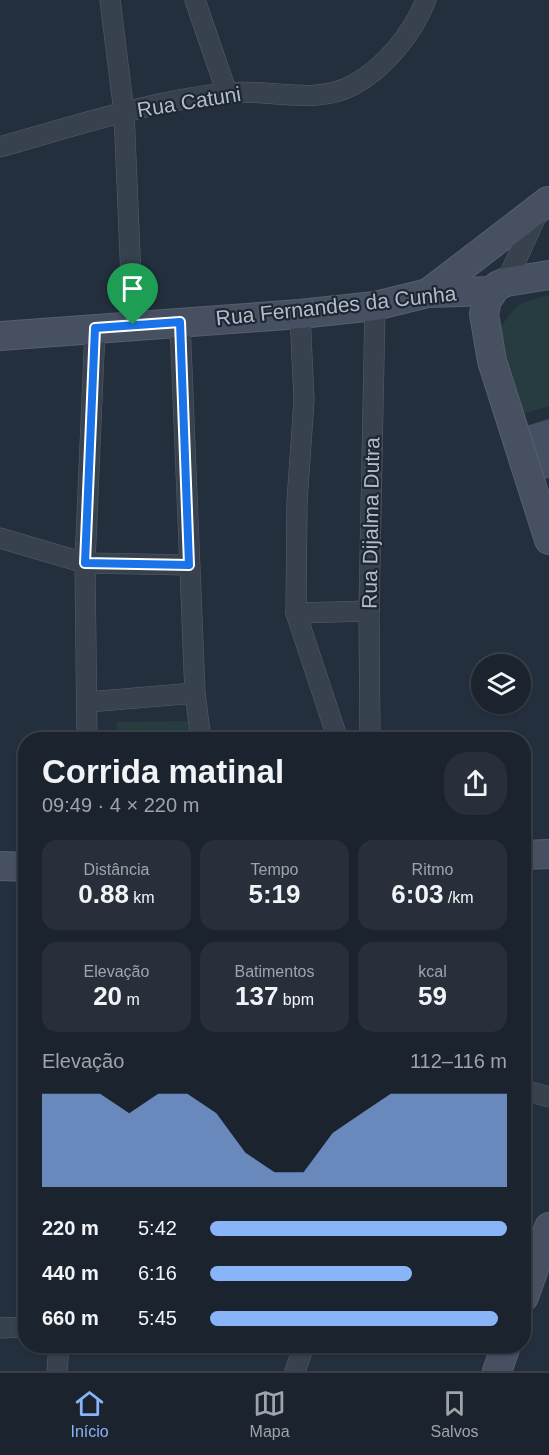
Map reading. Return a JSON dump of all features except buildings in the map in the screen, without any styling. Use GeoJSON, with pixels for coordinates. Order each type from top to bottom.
{"type":"FeatureCollection","features":[{"type":"Feature","properties":{"kind":"street"},"geometry":{"type":"LineString","coordinates":[[110,0],[124,112],[133,325]]}},
{"type":"Feature","properties":{"kind":"street"},"geometry":{"type":"LineString","coordinates":[[195,0],[227,93]]}},
{"type":"Feature","properties":{"kind":"street","name":"Rua Catuni"},"geometry":{"type":"LineString","coordinates":[[0,147],[124,112],[227,93],[314,96],[352,87],[380,65],[400,45],[426,0]]}},
{"type":"Feature","properties":{"kind":"street"},"geometry":{"type":"LineString","coordinates":[[548,200],[539,210],[484,314],[485,334],[543,497],[549,540]]}},
{"type":"Feature","properties":{"kind":"street"},"geometry":{"type":"LineString","coordinates":[[428,293],[548,200]]}},
{"type":"Feature","properties":{"kind":"street","name":"Rua Fernandes da Cunha"},"geometry":{"type":"LineString","coordinates":[[0,336],[300,314],[375,306],[428,293],[499,286],[549,275]]}},
{"type":"Feature","properties":{"kind":"street","name":"Rua Dijalma Dutra"},"geometry":{"type":"LineString","coordinates":[[370,732],[369,611],[375,306]]}},
{"type":"Feature","properties":{"kind":"street"},"geometry":{"type":"LineString","coordinates":[[300,314],[304,400],[297,502],[296,613],[335,732]]}},
{"type":"Feature","properties":{"kind":"street"},"geometry":{"type":"LineString","coordinates":[[180,322],[195,693],[200,732]]}},
{"type":"Feature","properties":{"kind":"street"},"geometry":{"type":"LineString","coordinates":[[87,732],[85,563],[95,328]]}},
{"type":"Feature","properties":{"kind":"street"},"geometry":{"type":"LineString","coordinates":[[0,538],[85,563],[189,565]]}},
{"type":"Feature","properties":{"kind":"street"},"geometry":{"type":"LineString","coordinates":[[296,613],[369,611]]}},
{"type":"Feature","properties":{"kind":"street"},"geometry":{"type":"LineString","coordinates":[[88,702],[195,693]]}},
{"type":"Feature","properties":{"kind":"street"},"geometry":{"type":"LineString","coordinates":[[531,855],[549,854]]}},
{"type":"Feature","properties":{"kind":"street"},"geometry":{"type":"LineString","coordinates":[[0,866],[18,867]]}},
{"type":"Feature","properties":{"kind":"street"},"geometry":{"type":"LineString","coordinates":[[531,1092],[549,1097]]}},
{"type":"Feature","properties":{"kind":"street"},"geometry":{"type":"LineString","coordinates":[[531,1277],[549,1227]]}},
{"type":"Feature","properties":{"kind":"street"},"geometry":{"type":"LineString","coordinates":[[0,1328],[18,1327]]}},
{"type":"Feature","properties":{"kind":"street"},"geometry":{"type":"LineString","coordinates":[[57,1371],[58,1353]]}},
{"type":"Feature","properties":{"kind":"street"},"geometry":{"type":"LineString","coordinates":[[295,1371],[301,1353]]}},
{"type":"Feature","properties":{"kind":"street"},"geometry":{"type":"LineString","coordinates":[[497,1371],[503,1353]]}},
{"type":"Feature","properties":{"kind":"green space"},"geometry":{"type":"Polygon","coordinates":[[[549,295],[549,406],[523,414],[499,330],[519,305],[549,295]]]}},
{"type":"Feature","properties":{"kind":"green space"},"geometry":{"type":"Polygon","coordinates":[[[188,721],[189,732],[116,732],[117,722],[188,721]]]}},
{"type":"Feature","properties":{"kind":"route"},"geometry":{"type":"LineString","coordinates":[[180,322],[189,565],[85,563],[95,328],[133,325],[180,322]]}}]}
